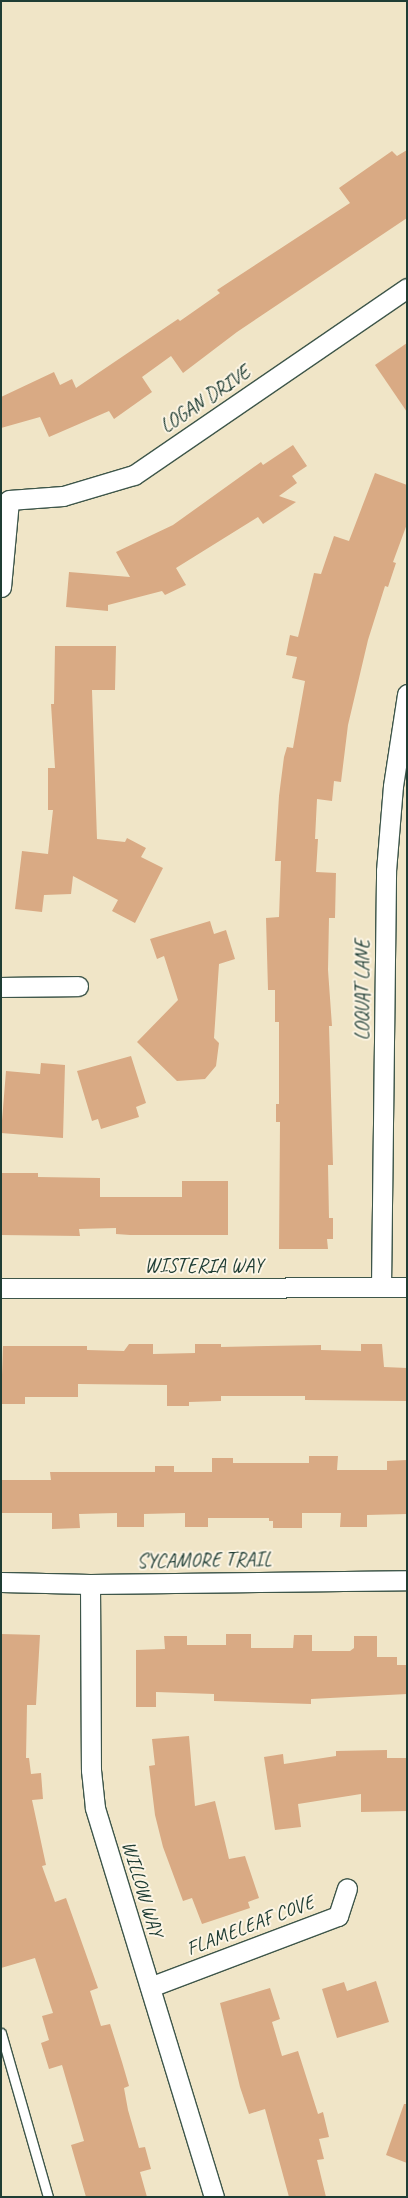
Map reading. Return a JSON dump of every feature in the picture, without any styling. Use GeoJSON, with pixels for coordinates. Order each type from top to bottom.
{"type":"FeatureCollection","features":[{"type":"Feature","properties":{"kind":"street","name":"LOGAN DRIVE"},"geometry":{"type":"LineString","coordinates":[[1,587],[9,500],[63,496],[134,475],[407,288]]}},
{"type":"Feature","properties":{"kind":"street","name":"LOQUAT LANE"},"geometry":{"type":"LineString","coordinates":[[381,1287],[386,870],[393,786],[407,694]]}},
{"type":"Feature","properties":{"kind":"street"},"geometry":{"type":"LineString","coordinates":[[1,987],[78,986]]}},
{"type":"Feature","properties":{"kind":"street","name":"WISTERIA WAY"},"geometry":{"type":"LineString","coordinates":[[1,1288],[407,1287]]}},
{"type":"Feature","properties":{"kind":"street","name":"SYCAMORE TRAIL"},"geometry":{"type":"LineString","coordinates":[[1,1582],[90,1584],[407,1580]]}},
{"type":"Feature","properties":{"kind":"street","name":"WILLOW WAY"},"geometry":{"type":"LineString","coordinates":[[90,1584],[91,1770],[95,1808],[214,2197]]}},
{"type":"Feature","properties":{"kind":"street","name":"FLAMELEAF COVE"},"geometry":{"type":"LineString","coordinates":[[150,1987],[338,1916],[347,1888]]}},
{"type":"Feature","properties":{"kind":"lane"},"geometry":{"type":"LineString","coordinates":[[1,2033],[48,2197]]}},
{"type":"Feature","properties":{"kind":"building"},"geometry":{"type":"Polygon","coordinates":[[[407,150],[407,218],[237,332],[183,373],[171,356],[142,377],[152,392],[114,419],[109,411],[49,437],[40,417],[1,428],[1,397],[54,372],[60,385],[72,379],[76,388],[178,319],[180,321],[220,293],[217,290],[350,203],[339,188],[392,151],[397,156],[407,150]]]}},
{"type":"Feature","properties":{"kind":"building"},"geometry":{"type":"Polygon","coordinates":[[[407,343],[407,412],[375,365],[407,343]]]}},
{"type":"Feature","properties":{"kind":"building"},"geometry":{"type":"Polygon","coordinates":[[[293,445],[307,466],[292,476],[297,483],[279,496],[296,502],[263,524],[258,517],[176,568],[186,585],[165,595],[162,591],[108,605],[108,611],[66,607],[69,572],[130,577],[116,552],[173,525],[261,462],[263,465],[293,445]]]}},
{"type":"Feature","properties":{"kind":"building"},"geometry":{"type":"Polygon","coordinates":[[[375,473],[407,485],[407,524],[393,562],[396,563],[388,587],[385,586],[368,640],[348,725],[341,782],[334,781],[332,801],[317,799],[315,839],[318,839],[316,872],[336,873],[335,918],[329,918],[328,970],[332,1026],[329,1026],[333,1165],[328,1165],[329,1218],[333,1218],[333,1239],[327,1239],[328,1249],[279,1249],[280,1122],[276,1122],[276,1104],[279,1104],[279,1022],[275,1022],[275,990],[268,990],[266,918],[279,917],[281,861],[275,861],[279,796],[284,757],[287,747],[293,748],[305,681],[292,678],[297,657],[286,655],[290,635],[298,637],[314,573],[321,574],[334,536],[349,541],[375,473]]]}},
{"type":"Feature","properties":{"kind":"building"},"geometry":{"type":"Polygon","coordinates":[[[55,646],[116,646],[115,690],[92,690],[97,839],[125,842],[127,838],[146,848],[141,857],[163,868],[135,923],[112,911],[118,900],[73,876],[71,894],[44,895],[42,912],[15,909],[22,851],[48,854],[53,810],[48,810],[48,768],[55,768],[51,704],[54,704],[55,646]]]}},
{"type":"Feature","properties":{"kind":"building"},"geometry":{"type":"Polygon","coordinates":[[[210,921],[214,934],[226,930],[235,959],[219,964],[214,1038],[219,1043],[216,1066],[205,1079],[177,1081],[137,1042],[178,1000],[164,956],[157,959],[150,939],[210,921]]]}},
{"type":"Feature","properties":{"kind":"building"},"geometry":{"type":"Polygon","coordinates":[[[131,1056],[146,1103],[136,1107],[139,1117],[101,1129],[98,1119],[92,1121],[77,1071],[131,1056]]]}},
{"type":"Feature","properties":{"kind":"building"},"geometry":{"type":"Polygon","coordinates":[[[41,1063],[65,1065],[63,1138],[1,1133],[6,1071],[40,1074],[41,1063]]]}},
{"type":"Feature","properties":{"kind":"building"},"geometry":{"type":"Polygon","coordinates":[[[1,1173],[38,1173],[38,1177],[100,1178],[100,1197],[182,1197],[182,1181],[228,1181],[228,1235],[130,1235],[116,1234],[116,1228],[79,1229],[80,1236],[1,1235],[1,1173]]]}},
{"type":"Feature","properties":{"kind":"building"},"geometry":{"type":"Polygon","coordinates":[[[129,1344],[153,1344],[153,1354],[195,1353],[195,1344],[221,1344],[221,1347],[321,1345],[321,1350],[361,1351],[361,1344],[382,1344],[384,1367],[407,1368],[407,1401],[305,1400],[305,1396],[221,1396],[221,1401],[189,1402],[189,1406],[167,1406],[167,1385],[78,1384],[78,1397],[25,1397],[25,1404],[1,1404],[3,1346],[87,1346],[87,1350],[124,1351],[129,1344]]]}},
{"type":"Feature","properties":{"kind":"building"},"geometry":{"type":"Polygon","coordinates":[[[309,1456],[338,1456],[337,1470],[387,1470],[387,1461],[407,1460],[407,1514],[367,1515],[367,1527],[340,1527],[341,1513],[302,1513],[302,1528],[273,1528],[273,1521],[269,1521],[269,1518],[208,1518],[208,1527],[185,1527],[185,1513],[144,1514],[144,1527],[117,1527],[117,1513],[79,1514],[80,1528],[52,1529],[52,1513],[1,1513],[1,1480],[51,1480],[50,1472],[155,1472],[155,1466],[174,1466],[174,1472],[212,1472],[212,1458],[233,1458],[233,1463],[309,1463],[309,1456]]]}},
{"type":"Feature","properties":{"kind":"building"},"geometry":{"type":"Polygon","coordinates":[[[1,1634],[40,1635],[36,1705],[27,1705],[26,1758],[29,1758],[31,1774],[41,1773],[43,1799],[32,1800],[46,1865],[42,1866],[55,1902],[66,1898],[98,1988],[90,1991],[101,2026],[110,2024],[129,2086],[124,2088],[128,2110],[139,2148],[145,2147],[151,2169],[140,2172],[147,2197],[86,2197],[71,2145],[84,2141],[62,2065],[49,2069],[41,2043],[49,2040],[42,2016],[53,2013],[35,1958],[1,1968],[1,1634]]]}},
{"type":"Feature","properties":{"kind":"building"},"geometry":{"type":"Polygon","coordinates":[[[226,1634],[251,1634],[251,1648],[293,1648],[294,1635],[312,1635],[312,1651],[350,1651],[354,1648],[354,1636],[377,1636],[377,1657],[397,1657],[397,1665],[407,1665],[407,1694],[311,1699],[311,1704],[214,1701],[214,1694],[156,1692],[156,1707],[136,1707],[136,1650],[165,1649],[164,1636],[187,1636],[187,1645],[226,1645],[226,1634]]]}},
{"type":"Feature","properties":{"kind":"building"},"geometry":{"type":"Polygon","coordinates":[[[189,1736],[195,1806],[215,1801],[229,1859],[245,1856],[259,1898],[248,1902],[250,1908],[202,1924],[192,1898],[183,1901],[163,1847],[155,1815],[149,1766],[155,1765],[152,1739],[189,1736]]]}},
{"type":"Feature","properties":{"kind":"building"},"geometry":{"type":"Polygon","coordinates":[[[387,1750],[387,1758],[407,1758],[407,1811],[361,1812],[361,1794],[298,1804],[301,1827],[275,1830],[264,1757],[283,1754],[284,1764],[336,1756],[336,1751],[387,1750]]]}},
{"type":"Feature","properties":{"kind":"building"},"geometry":{"type":"Polygon","coordinates":[[[376,1981],[389,2022],[337,2038],[322,1989],[344,1982],[347,1991],[376,1981]]]}},
{"type":"Feature","properties":{"kind":"building"},"geometry":{"type":"Polygon","coordinates":[[[270,1988],[280,2019],[272,2022],[282,2056],[298,2051],[318,2114],[323,2112],[329,2137],[319,2139],[324,2159],[317,2160],[326,2197],[289,2197],[265,2109],[249,2114],[240,2087],[220,2003],[270,1988]]]}},
{"type":"Feature","properties":{"kind":"building"},"geometry":{"type":"Polygon","coordinates":[[[404,2104],[407,2104],[407,2163],[386,2155],[404,2104]]]}}]}
